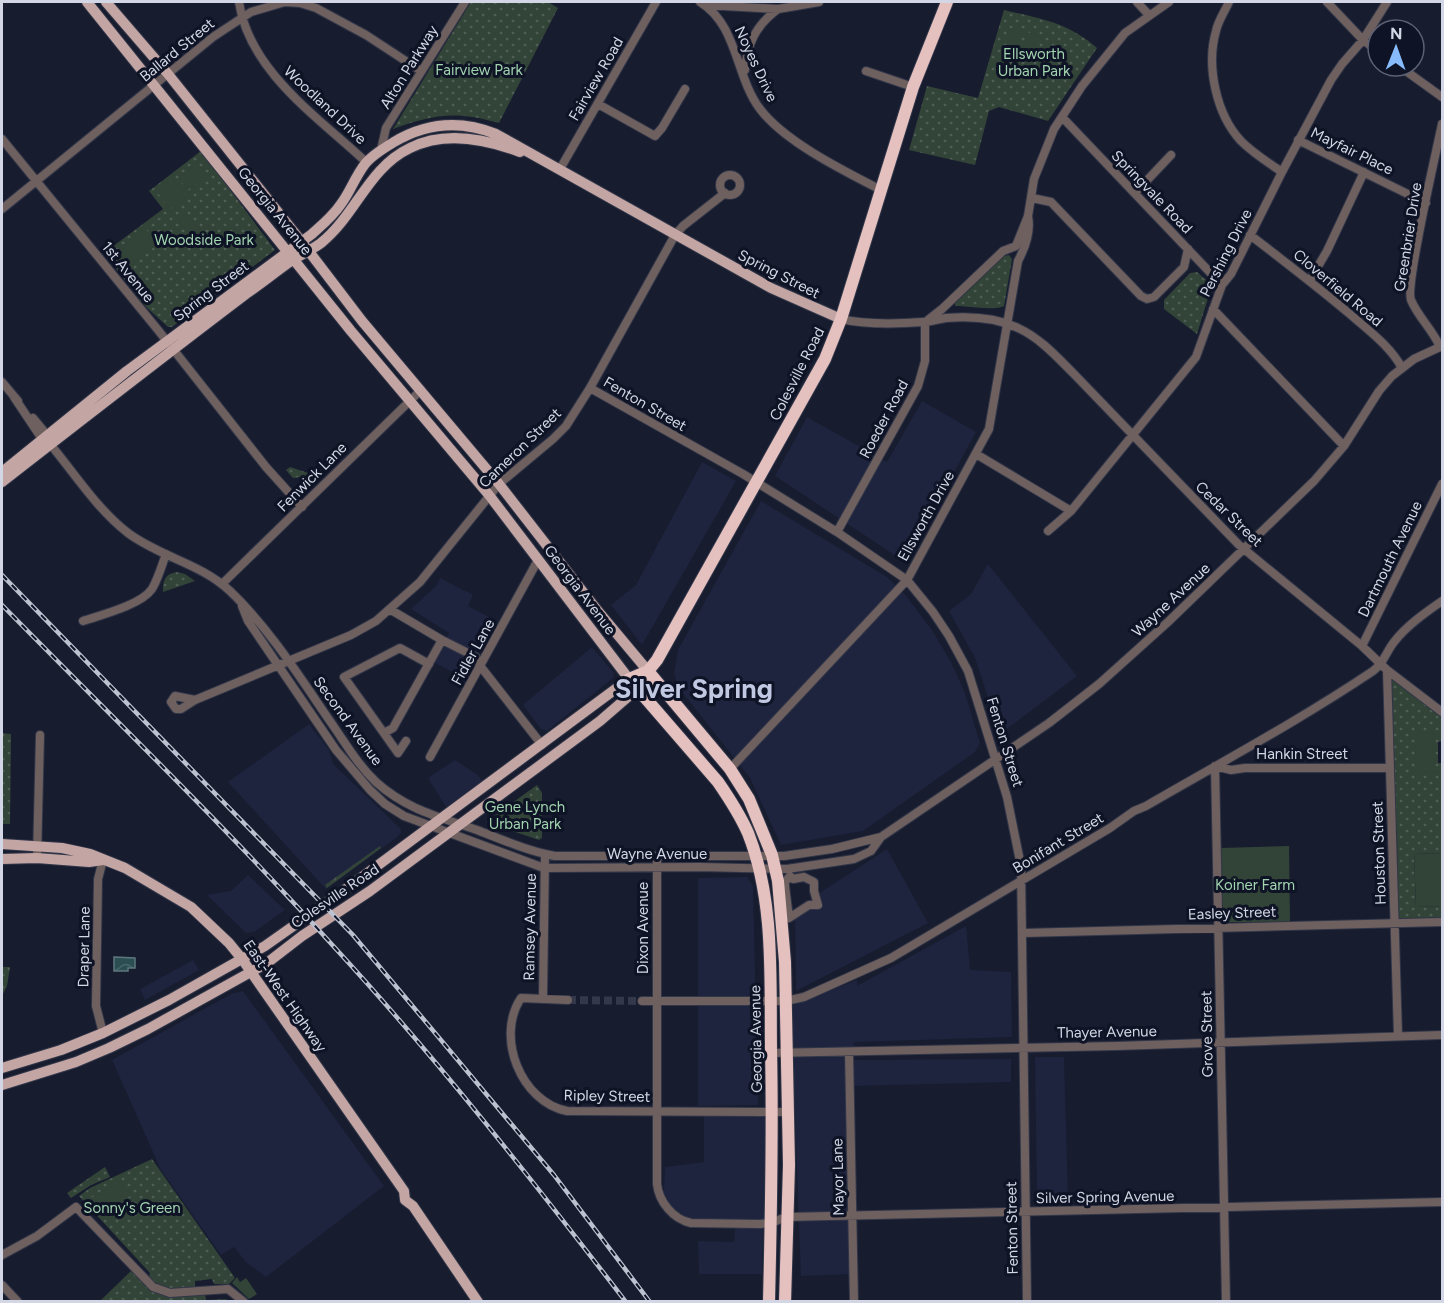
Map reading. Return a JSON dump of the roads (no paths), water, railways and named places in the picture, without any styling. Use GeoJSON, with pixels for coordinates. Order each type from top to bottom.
{"type":"FeatureCollection","features":[{"type":"Feature","properties":{"kind":"highway","name":"Colesville Road"},"geometry":{"type":"LineString","coordinates":[[629,679],[648,671],[660,654],[825,359],[841,319],[913,87],[947,2]]}},
{"type":"Feature","properties":{"kind":"highway","name":"Georgia Avenue"},"geometry":{"type":"LineString","coordinates":[[648,671],[730,769],[749,799],[772,855],[781,898],[786,1001],[789,1165],[785,1302]]}},
{"type":"Feature","properties":{"kind":"highway","name":"Georgia Avenue"},"geometry":{"type":"LineString","coordinates":[[629,679],[719,783],[747,832],[756,862],[768,929],[772,1112],[769,1302]]}},
{"type":"Feature","properties":{"kind":"main road","name":"Georgia Avenue"},"geometry":{"type":"LineString","coordinates":[[87,2],[410,401],[489,495],[629,679]]}},
{"type":"Feature","properties":{"kind":"main road","name":"Georgia Avenue"},"geometry":{"type":"LineString","coordinates":[[106,2],[168,74],[362,321],[499,484],[648,671]]}},
{"type":"Feature","properties":{"kind":"main road","name":"Spring Street"},"geometry":{"type":"LineString","coordinates":[[2,472],[169,345],[305,246],[341,205],[366,162],[402,137],[423,128],[464,125],[496,134],[771,288],[841,319]]}},
{"type":"Feature","properties":{"kind":"main road","name":"Spring Street"},"geometry":{"type":"LineString","coordinates":[[305,246],[321,243],[338,226],[376,173],[386,163],[400,153],[428,141],[452,138],[484,142],[511,149],[560,169]]}},
{"type":"Feature","properties":{"kind":"main road","name":"Spring Street"},"geometry":{"type":"LineString","coordinates":[[2,482],[47,439]]}},
{"type":"Feature","properties":{"kind":"main road"},"geometry":{"type":"LineString","coordinates":[[520,536],[531,542],[558,573],[567,572]]}},
{"type":"Feature","properties":{"kind":"main road","name":"Colesville Road"},"geometry":{"type":"LineString","coordinates":[[2,1085],[76,1062],[109,1048],[251,973],[370,891],[600,721],[637,689],[648,671]]}},
{"type":"Feature","properties":{"kind":"main road","name":"Colesville Road"},"geometry":{"type":"LineString","coordinates":[[2,1068],[61,1050],[104,1033],[169,1000],[265,946],[629,679]]}},
{"type":"Feature","properties":{"kind":"main road","name":"East-West Highway"},"geometry":{"type":"LineString","coordinates":[[2,844],[62,848],[90,854],[125,868],[191,908],[229,943],[242,958],[404,1191],[412,1196],[413,1206],[478,1302]]}},
{"type":"Feature","properties":{"kind":"main road","name":"East-West Highway"},"geometry":{"type":"LineString","coordinates":[[2,859],[37,858],[82,862],[103,860]]}},
{"type":"Feature","properties":{"kind":"street","name":"Woodland Drive"},"geometry":{"type":"LineString","coordinates":[[239,2],[242,17],[256,51],[277,80],[366,162]]}},
{"type":"Feature","properties":{"kind":"street","name":"Ballard Street"},"geometry":{"type":"LineString","coordinates":[[2,209],[242,17],[285,2],[300,3],[316,8],[366,34],[421,71]]}},
{"type":"Feature","properties":{"kind":"street","name":"Alton Parkway"},"geometry":{"type":"LineString","coordinates":[[381,150],[386,128],[465,2]]}},
{"type":"Feature","properties":{"kind":"street","name":"Fairview Road"},"geometry":{"type":"LineString","coordinates":[[560,169],[656,2]]}},
{"type":"Feature","properties":{"kind":"street"},"geometry":{"type":"LineString","coordinates":[[703,3],[778,9],[819,2]]}},
{"type":"Feature","properties":{"kind":"street"},"geometry":{"type":"LineString","coordinates":[[1137,2],[1148,14]]}},
{"type":"Feature","properties":{"kind":"street","name":"Ellsworth Drive"},"geometry":{"type":"LineString","coordinates":[[925,322],[942,309],[1003,251],[1017,246],[1028,216],[1032,186],[1047,144],[1062,117],[1105,55],[1125,33],[1148,14],[1168,2]]}},
{"type":"Feature","properties":{"kind":"street"},"geometry":{"type":"LineString","coordinates":[[1229,2],[1216,28],[1212,48],[1213,75],[1219,102],[1239,139],[1257,156],[1282,172]]}},
{"type":"Feature","properties":{"kind":"street"},"geometry":{"type":"LineString","coordinates":[[1327,2],[1366,42]]}},
{"type":"Feature","properties":{"kind":"street","name":"Pershing Drive"},"geometry":{"type":"LineString","coordinates":[[1048,531],[1071,512],[1196,357],[1222,285],[1231,273],[1298,140],[1331,80],[1363,40],[1387,2]]}},
{"type":"Feature","properties":{"kind":"street","name":"Noyes Drive"},"geometry":{"type":"LineString","coordinates":[[703,3],[728,33],[751,94],[759,108],[776,128],[855,178],[881,190]]}},
{"type":"Feature","properties":{"kind":"street"},"geometry":{"type":"LineString","coordinates":[[744,74],[746,53],[753,35],[763,22],[778,9]]}},
{"type":"Feature","properties":{"kind":"street"},"geometry":{"type":"LineString","coordinates":[[867,71],[913,87]]}},
{"type":"Feature","properties":{"kind":"street"},"geometry":{"type":"LineString","coordinates":[[1416,78],[1443,97]]}},
{"type":"Feature","properties":{"kind":"street"},"geometry":{"type":"LineString","coordinates":[[598,104],[655,136],[685,89]]}},
{"type":"Feature","properties":{"kind":"street","name":"Springvale Road"},"geometry":{"type":"LineString","coordinates":[[1062,117],[1222,285]]}},
{"type":"Feature","properties":{"kind":"street","name":"Greenbrier Drive"},"geometry":{"type":"LineString","coordinates":[[1441,347],[1410,299],[1413,269],[1443,124]]}},
{"type":"Feature","properties":{"kind":"street","name":"1st Avenue"},"geometry":{"type":"LineString","coordinates":[[2,139],[266,467],[302,507]]}},
{"type":"Feature","properties":{"kind":"street","name":"Mayfair Place"},"geometry":{"type":"LineString","coordinates":[[1298,140],[1426,202]]}},
{"type":"Feature","properties":{"kind":"street"},"geometry":{"type":"LineString","coordinates":[[1135,193],[1171,155]]}},
{"type":"Feature","properties":{"kind":"street"},"geometry":{"type":"LineString","coordinates":[[1310,280],[1327,251],[1364,172]]}},
{"type":"Feature","properties":{"kind":"street","name":"Cameron Street"},"geometry":{"type":"LineString","coordinates":[[195,700],[351,635],[376,621],[420,582],[499,484],[566,426],[590,388],[675,235],[725,193]]}},
{"type":"Feature","properties":{"kind":"street"},"geometry":{"type":"LineString","coordinates":[[1032,198],[1051,202],[1141,296],[1147,299],[1154,297],[1184,267],[1188,249]]}},
{"type":"Feature","properties":{"kind":"street","name":"Ellsworth Drive"},"geometry":{"type":"LineString","coordinates":[[730,769],[907,580],[976,454],[989,429],[1018,261],[1024,247],[1029,223],[1028,216]]}},
{"type":"Feature","properties":{"kind":"street","name":"Cloverfield Road"},"geometry":{"type":"LineString","coordinates":[[1250,235],[1310,280],[1375,336],[1397,358],[1402,368]]}},
{"type":"Feature","properties":{"kind":"street"},"geometry":{"type":"LineString","coordinates":[[1184,267],[1207,267]]}},
{"type":"Feature","properties":{"kind":"street"},"geometry":{"type":"LineString","coordinates":[[1213,309],[1344,446]]}},
{"type":"Feature","properties":{"kind":"street","name":"Spring Street"},"geometry":{"type":"LineString","coordinates":[[841,319],[878,323],[979,317],[1007,324]]}},
{"type":"Feature","properties":{"kind":"street","name":"Roeder Road"},"geometry":{"type":"LineString","coordinates":[[837,532],[918,386],[925,361],[925,322]]}},
{"type":"Feature","properties":{"kind":"street","name":"Cedar Street"},"geometry":{"type":"LineString","coordinates":[[1007,324],[1026,332],[1048,349],[1244,549],[1362,646],[1384,667],[1442,711]]}},
{"type":"Feature","properties":{"kind":"street","name":"Wayne Avenue"},"geometry":{"type":"LineString","coordinates":[[459,825],[555,856],[657,856],[756,862],[775,869],[847,861],[871,851],[881,837],[1049,723],[1099,684],[1314,481],[1344,446],[1379,391],[1402,368],[1420,356],[1441,347]]}},
{"type":"Feature","properties":{"kind":"street","name":"Second Avenue"},"geometry":{"type":"LineString","coordinates":[[2,381],[98,504],[127,532],[166,554],[203,570],[250,610],[289,661],[358,761],[375,781],[406,804],[459,825]]}},
{"type":"Feature","properties":{"kind":"street","name":"Fenton Street"},"geometry":{"type":"LineString","coordinates":[[590,388],[755,482],[837,532],[907,580],[939,620],[968,671],[996,759],[1017,839],[1021,880],[1027,1302]]}},
{"type":"Feature","properties":{"kind":"street","name":"Fenwick Lane"},"geometry":{"type":"LineString","coordinates":[[222,584],[421,390]]}},
{"type":"Feature","properties":{"kind":"street"},"geometry":{"type":"LineString","coordinates":[[976,454],[1071,512]]}},
{"type":"Feature","properties":{"kind":"street","name":"Dartmouth Avenue"},"geometry":{"type":"LineString","coordinates":[[1362,646],[1443,484]]}},
{"type":"Feature","properties":{"kind":"street"},"geometry":{"type":"LineString","coordinates":[[82,621],[146,596],[156,580],[166,554]]}},
{"type":"Feature","properties":{"kind":"street","name":"Fidler Lane"},"geometry":{"type":"LineString","coordinates":[[430,757],[538,560]]}},
{"type":"Feature","properties":{"kind":"street","name":"Bonifant Street"},"geometry":{"type":"LineString","coordinates":[[642,1000],[786,1001],[804,997],[891,958],[1110,828],[1134,811],[1384,667],[1394,641],[1423,614],[1443,601]]}},
{"type":"Feature","properties":{"kind":"street","name":"Second Avenue"},"geometry":{"type":"LineString","coordinates":[[240,602],[248,621],[351,770],[386,804],[404,816],[430,827]]}},
{"type":"Feature","properties":{"kind":"street"},"geometry":{"type":"LineString","coordinates":[[391,609],[442,640],[476,657],[481,667],[542,745]]}},
{"type":"Feature","properties":{"kind":"street"},"geometry":{"type":"LineString","coordinates":[[384,733],[393,728],[442,640]]}},
{"type":"Feature","properties":{"kind":"street"},"geometry":{"type":"LineString","coordinates":[[406,741],[398,753],[344,677],[400,648],[429,663]]}},
{"type":"Feature","properties":{"kind":"street","name":"Houston Street"},"geometry":{"type":"LineString","coordinates":[[1384,667],[1398,1036]]}},
{"type":"Feature","properties":{"kind":"street"},"geometry":{"type":"LineString","coordinates":[[321,726],[330,720]]}},
{"type":"Feature","properties":{"kind":"street"},"geometry":{"type":"LineString","coordinates":[[37,858],[40,735]]}},
{"type":"Feature","properties":{"kind":"street","name":"Hankin Street"},"geometry":{"type":"LineString","coordinates":[[1215,766],[1230,770],[1245,768],[1389,768]]}},
{"type":"Feature","properties":{"kind":"street","name":"Grove Street"},"geometry":{"type":"LineString","coordinates":[[1215,766],[1226,1302]]}},
{"type":"Feature","properties":{"kind":"street","name":"Wayne Avenue"},"geometry":{"type":"LineString","coordinates":[[430,827],[544,868],[656,868],[756,862],[772,855],[812,853],[881,837]]}},
{"type":"Feature","properties":{"kind":"street","name":"Ramsey Avenue"},"geometry":{"type":"LineString","coordinates":[[543,999],[545,854]]}},
{"type":"Feature","properties":{"kind":"street","name":"Dixon Avenue"},"geometry":{"type":"LineString","coordinates":[[657,856],[658,1192],[662,1201],[674,1215],[687,1223],[697,1224]]}},
{"type":"Feature","properties":{"kind":"street","name":"Draper Lane"},"geometry":{"type":"LineString","coordinates":[[103,860],[99,879],[96,1006],[104,1033]]}},
{"type":"Feature","properties":{"kind":"street"},"geometry":{"type":"LineString","coordinates":[[790,876],[793,879],[804,877],[814,882],[818,905],[808,905],[789,918],[785,886],[788,878],[790,876]]}},
{"type":"Feature","properties":{"kind":"street","name":"Easley Street"},"geometry":{"type":"LineString","coordinates":[[1023,933],[1443,922]]}},
{"type":"Feature","properties":{"kind":"street","name":"Ripley Street"},"geometry":{"type":"LineString","coordinates":[[543,999],[521,998],[512,1018],[512,1050],[525,1080],[545,1103],[567,1111],[788,1112]]}},
{"type":"Feature","properties":{"kind":"street"},"geometry":{"type":"LineString","coordinates":[[543,999],[568,1000]]}},
{"type":"Feature","properties":{"kind":"street","name":"Thayer Avenue"},"geometry":{"type":"LineString","coordinates":[[771,1053],[1221,1043],[1443,1035]]}},
{"type":"Feature","properties":{"kind":"street","name":"Mayor Lane"},"geometry":{"type":"LineString","coordinates":[[849,1052],[854,1302]]}},
{"type":"Feature","properties":{"kind":"street","name":"Silver Spring Avenue"},"geometry":{"type":"LineString","coordinates":[[697,1224],[771,1222],[786,1216],[1443,1202]]}},
{"type":"Feature","properties":{"kind":"street"},"geometry":{"type":"LineString","coordinates":[[2,1255],[37,1236],[76,1207],[153,1287],[170,1293],[228,1289],[244,1302]]}},
{"type":"Feature","properties":{"kind":"street"},"geometry":{"type":"LineString","coordinates":[[2,1285],[18,1302]]}},
{"type":"Feature","properties":{"kind":"water"},"geometry":{"type":"Polygon","coordinates":[[[114,957],[135,958],[135,968],[128,968],[128,971],[114,971],[114,957]]]}},
{"type":"Feature","properties":{"kind":"tunnel"},"geometry":{"type":"LineString","coordinates":[[568,1000],[642,1001]]}},
{"type":"Feature","properties":{"kind":"railway"},"geometry":{"type":"LineString","coordinates":[[2,575],[353,935],[554,1175],[650,1302]]}},
{"type":"Feature","properties":{"kind":"railway"},"geometry":{"type":"LineString","coordinates":[[2,605],[254,861],[374,991],[485,1122],[626,1302]]}},
{"type":"Feature","properties":{"kind":"district","name":"Silver Spring"},"geometry":{"type":"Point","coordinates":[694,688]}},
{"type":"Feature","properties":{"kind":"park label","name":"Ellsworth Urban Park"},"geometry":{"type":"Point","coordinates":[1034,62]}},
{"type":"Feature","properties":{"kind":"park label","name":"Fairview Park"},"geometry":{"type":"Point","coordinates":[479,70]}},
{"type":"Feature","properties":{"kind":"park label","name":"Woodside Park"},"geometry":{"type":"Point","coordinates":[204,240]}},
{"type":"Feature","properties":{"kind":"park label","name":"Gene Lynch Urban Park"},"geometry":{"type":"Point","coordinates":[525,816]}},
{"type":"Feature","properties":{"kind":"park label","name":"Koiner Farm"},"geometry":{"type":"Point","coordinates":[1255,885]}},
{"type":"Feature","properties":{"kind":"park label","name":"Sonny's Green"},"geometry":{"type":"Point","coordinates":[132,1208]}}]}
